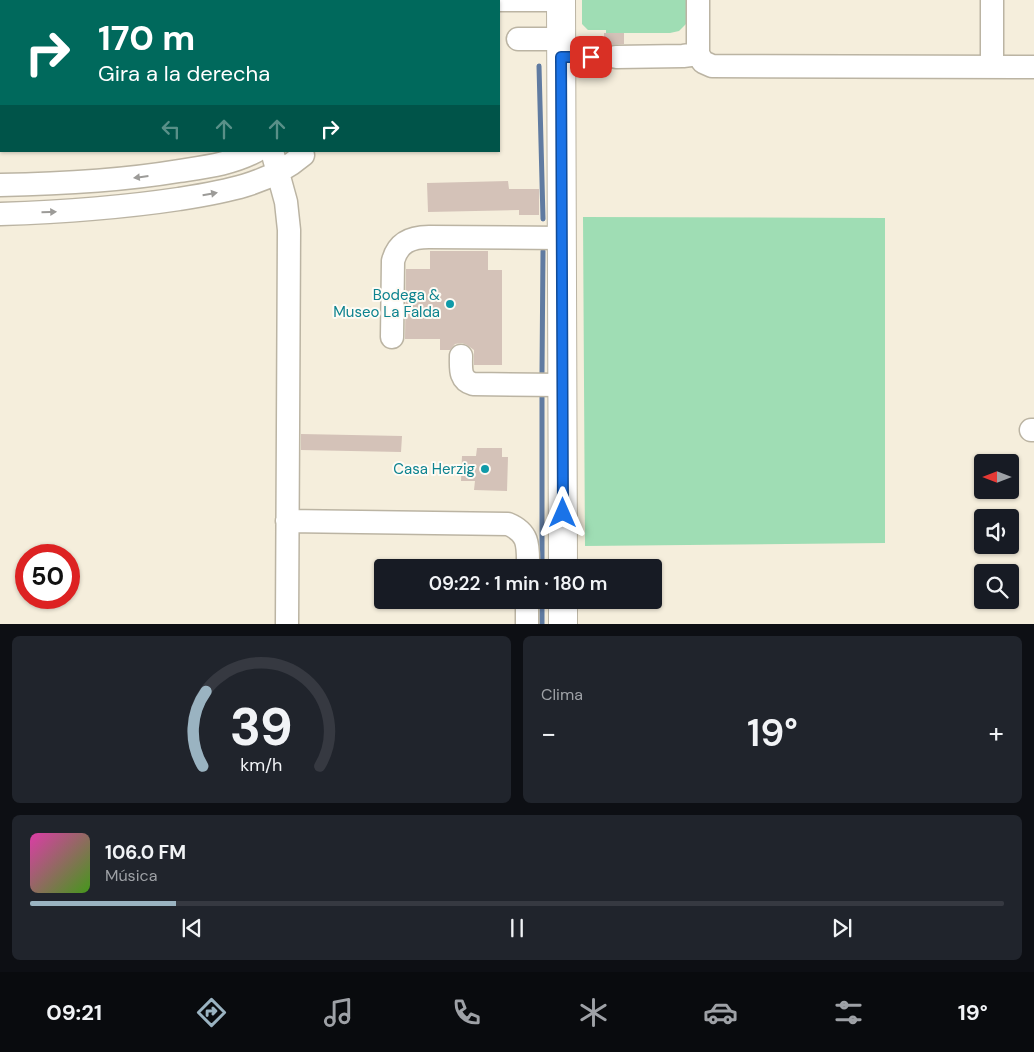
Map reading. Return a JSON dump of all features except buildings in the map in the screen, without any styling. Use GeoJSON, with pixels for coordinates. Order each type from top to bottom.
{"type":"FeatureCollection","features":[{"type":"Feature","properties":{"kind":"main road"},"geometry":{"type":"LineString","coordinates":[[558,22],[562,238],[563,559]]}},
{"type":"Feature","properties":{"kind":"main road"},"geometry":{"type":"LineString","coordinates":[[563,609],[563,624]]}},
{"type":"Feature","properties":{"kind":"street"},"geometry":{"type":"LineString","coordinates":[[698,0],[698,54],[707,65],[717,67],[1034,67]]}},
{"type":"Feature","properties":{"kind":"street"},"geometry":{"type":"LineString","coordinates":[[992,0],[992,67]]}},
{"type":"Feature","properties":{"kind":"street"},"geometry":{"type":"LineString","coordinates":[[500,12],[558,22],[611,57],[698,54]]}},
{"type":"Feature","properties":{"kind":"street"},"geometry":{"type":"LineString","coordinates":[[500,14],[558,22]]}},
{"type":"Feature","properties":{"kind":"street"},"geometry":{"type":"LineString","coordinates":[[510,39],[558,22]]}},
{"type":"Feature","properties":{"kind":"street"},"geometry":{"type":"LineString","coordinates":[[0,185],[69,184],[144,176],[222,164],[240,159],[254,152]]}},
{"type":"Feature","properties":{"kind":"street"},"geometry":{"type":"LineString","coordinates":[[275,158],[288,168],[308,153]]}},
{"type":"Feature","properties":{"kind":"street"},"geometry":{"type":"LineString","coordinates":[[289,230],[295,184],[308,153]]}},
{"type":"Feature","properties":{"kind":"street"},"geometry":{"type":"LineString","coordinates":[[0,214],[77,211],[152,203],[229,190],[259,181],[275,158]]}},
{"type":"Feature","properties":{"kind":"street"},"geometry":{"type":"LineString","coordinates":[[275,158],[286,202],[289,230],[287,624]]}},
{"type":"Feature","properties":{"kind":"street"},"geometry":{"type":"LineString","coordinates":[[392,337],[393,260],[395,253],[404,242],[416,238],[429,237],[562,238]]}},
{"type":"Feature","properties":{"kind":"street"},"geometry":{"type":"LineString","coordinates":[[461,356],[463,376],[468,382],[473,384],[562,385]]}},
{"type":"Feature","properties":{"kind":"street"},"geometry":{"type":"LineString","coordinates":[[287,521],[508,524],[521,531],[525,537],[528,559]]}},
{"type":"Feature","properties":{"kind":"street"},"geometry":{"type":"LineString","coordinates":[[527,624],[528,609]]}},
{"type":"Feature","properties":{"kind":"green space"},"geometry":{"type":"Polygon","coordinates":[[[582,0],[690,0],[687,23],[679,31],[670,33],[606,33],[606,30],[588,30],[582,24],[582,0]]]}},
{"type":"Feature","properties":{"kind":"green space"},"geometry":{"type":"Polygon","coordinates":[[[583,217],[885,218],[885,543],[585,546],[583,217]]]}},
{"type":"Feature","properties":{"kind":"waterway"},"geometry":{"type":"LineString","coordinates":[[539,66],[543,219]]}},
{"type":"Feature","properties":{"kind":"waterway"},"geometry":{"type":"LineString","coordinates":[[542,373],[543,251]]}},
{"type":"Feature","properties":{"kind":"waterway"},"geometry":{"type":"LineString","coordinates":[[542,397],[542,559]]}},
{"type":"Feature","properties":{"kind":"waterway"},"geometry":{"type":"LineString","coordinates":[[542,609],[542,624]]}},
{"type":"Feature","properties":{"kind":"place","name":"Bodega & Museo La Falda"},"geometry":{"type":"Point","coordinates":[450,304]}},
{"type":"Feature","properties":{"kind":"place","name":"Casa Herzig"},"geometry":{"type":"Point","coordinates":[485,469]}},
{"type":"Feature","properties":{"kind":"route"},"geometry":{"type":"LineString","coordinates":[[563,513],[561,57],[591,57]]}}]}
